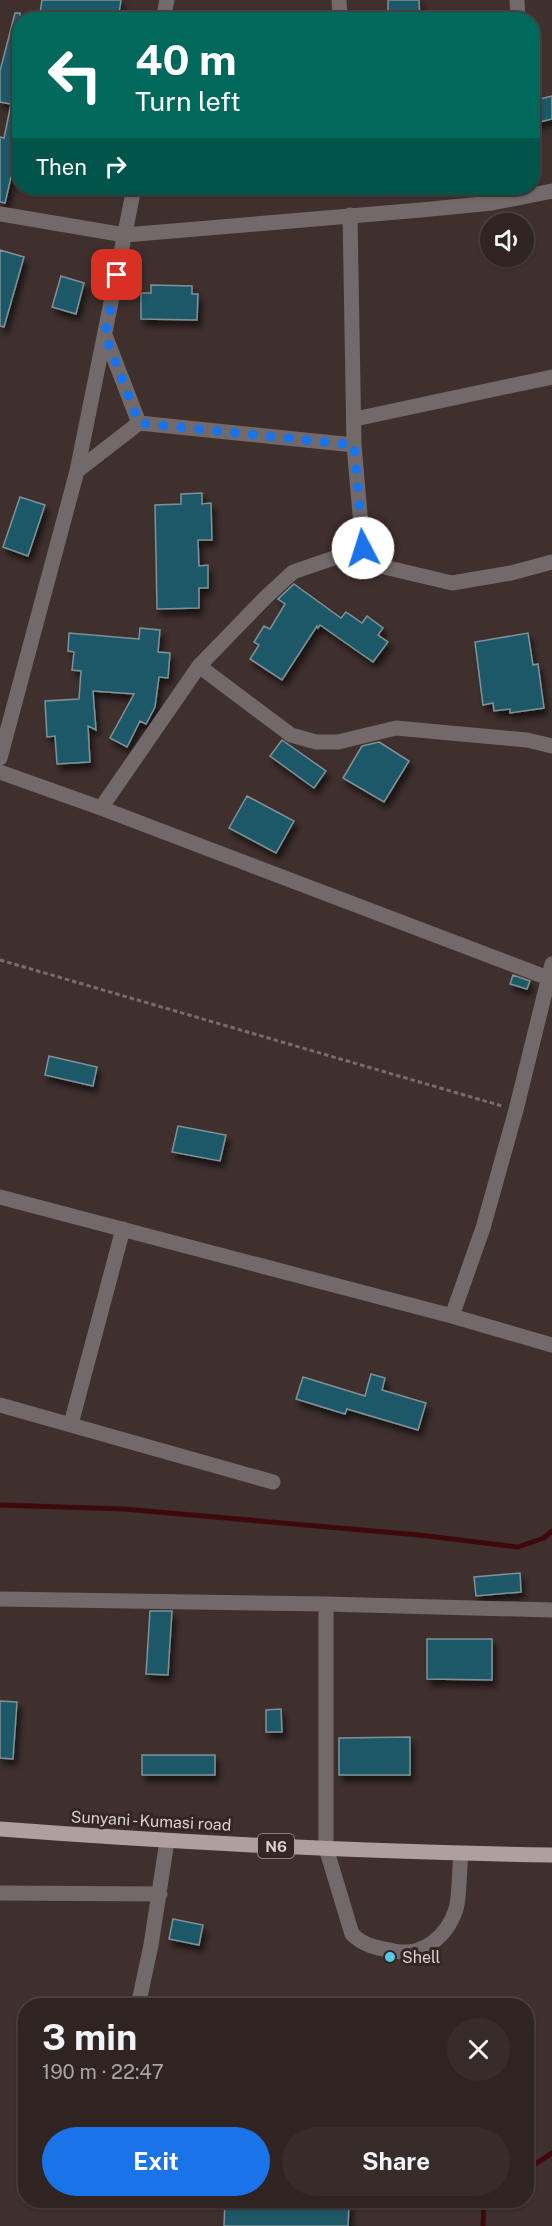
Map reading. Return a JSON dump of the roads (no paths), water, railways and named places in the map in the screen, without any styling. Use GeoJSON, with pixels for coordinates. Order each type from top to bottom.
{"type":"FeatureCollection","features":[{"type":"Feature","properties":{"kind":"main road","name":"Sunyani - Kumasi road"},"geometry":{"type":"LineString","coordinates":[[0,1829],[167,1841],[461,1854],[552,1855]]}},
{"type":"Feature","properties":{"kind":"street"},"geometry":{"type":"LineString","coordinates":[[0,758],[77,471],[133,195]]}},
{"type":"Feature","properties":{"kind":"street"},"geometry":{"type":"LineString","coordinates":[[0,214],[125,235],[492,203],[532,195]]}},
{"type":"Feature","properties":{"kind":"street"},"geometry":{"type":"LineString","coordinates":[[350,215],[354,445],[363,548],[376,565],[452,583],[511,573],[552,562]]}},
{"type":"Feature","properties":{"kind":"street"},"geometry":{"type":"LineString","coordinates":[[105,335],[139,423]]}},
{"type":"Feature","properties":{"kind":"street"},"geometry":{"type":"LineString","coordinates":[[355,419],[552,377]]}},
{"type":"Feature","properties":{"kind":"street"},"geometry":{"type":"LineString","coordinates":[[77,471],[139,423],[354,445]]}},
{"type":"Feature","properties":{"kind":"street"},"geometry":{"type":"LineString","coordinates":[[101,808],[199,666],[293,572],[363,548]]}},
{"type":"Feature","properties":{"kind":"street"},"geometry":{"type":"LineString","coordinates":[[199,666],[291,735],[316,742],[338,742],[396,728],[527,740],[552,746]]}},
{"type":"Feature","properties":{"kind":"street"},"geometry":{"type":"LineString","coordinates":[[0,771],[550,971],[516,1110],[483,1228],[452,1316]]}},
{"type":"Feature","properties":{"kind":"street"},"geometry":{"type":"LineString","coordinates":[[0,1197],[452,1316],[552,1345]]}},
{"type":"Feature","properties":{"kind":"street"},"geometry":{"type":"LineString","coordinates":[[71,1424],[123,1229]]}},
{"type":"Feature","properties":{"kind":"street"},"geometry":{"type":"LineString","coordinates":[[0,1406],[273,1482]]}},
{"type":"Feature","properties":{"kind":"street"},"geometry":{"type":"LineString","coordinates":[[0,1599],[552,1610]]}},
{"type":"Feature","properties":{"kind":"street"},"geometry":{"type":"LineString","coordinates":[[326,1604],[326,1848],[352,1934],[361,1943],[406,1954],[430,1946],[440,1937],[456,1909],[461,1854]]}},
{"type":"Feature","properties":{"kind":"street"},"geometry":{"type":"LineString","coordinates":[[140,1998],[160,1894],[167,1841]]}},
{"type":"Feature","properties":{"kind":"street"},"geometry":{"type":"LineString","coordinates":[[0,1893],[160,1894]]}},
{"type":"Feature","properties":{"kind":"waterway"},"geometry":{"type":"LineString","coordinates":[[0,1505],[124,1509],[419,1535],[518,1547],[544,1538],[552,1531]]}},
{"type":"Feature","properties":{"kind":"waterway"},"geometry":{"type":"LineString","coordinates":[[534,2165],[552,2153]]}},
{"type":"Feature","properties":{"kind":"waterway"},"geometry":{"type":"LineString","coordinates":[[483,2226],[484,2208]]}},
{"type":"Feature","properties":{"kind":"place","name":"Shell"},"geometry":{"type":"Point","coordinates":[390,1957]}}]}
